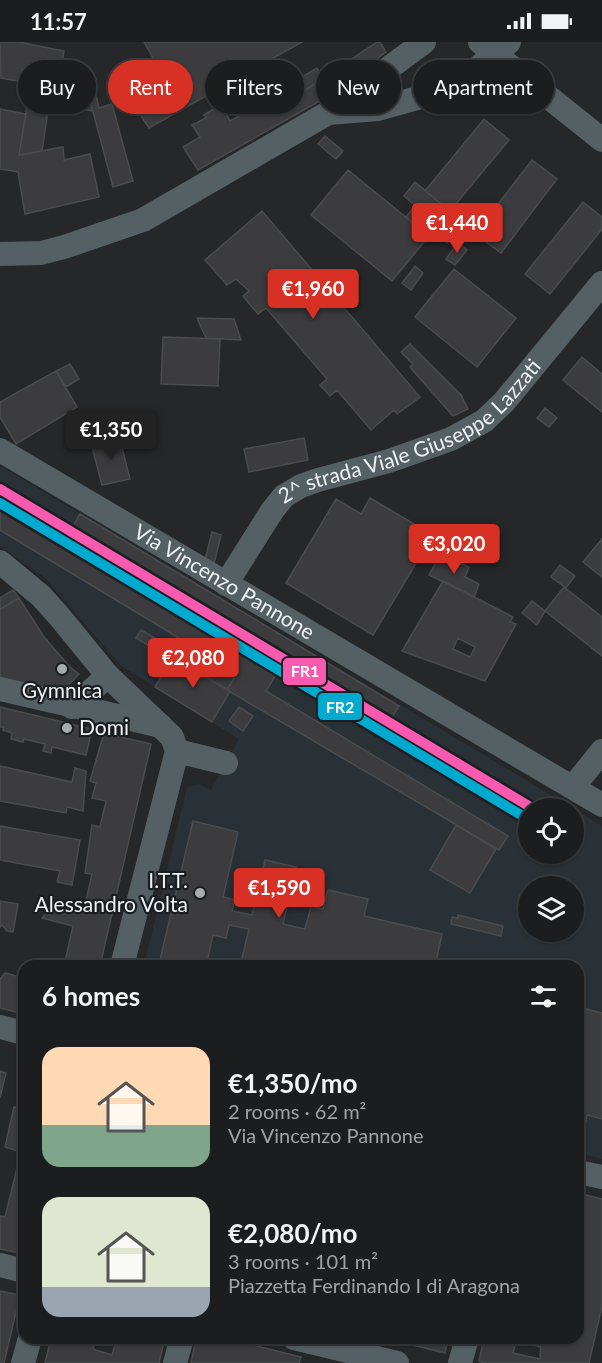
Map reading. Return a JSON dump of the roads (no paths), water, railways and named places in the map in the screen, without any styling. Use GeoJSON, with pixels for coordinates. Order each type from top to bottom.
{"type":"FeatureCollection","features":[{"type":"Feature","properties":{"kind":"street"},"geometry":{"type":"LineString","coordinates":[[400,60],[424,42]]}},
{"type":"Feature","properties":{"kind":"street"},"geometry":{"type":"LineString","coordinates":[[401,103],[463,80],[495,46],[602,140]]}},
{"type":"Feature","properties":{"kind":"street"},"geometry":{"type":"LineString","coordinates":[[0,254],[41,253],[143,220],[326,114]]}},
{"type":"Feature","properties":{"kind":"street","name":"2^ strada Viale Giuseppe Lazzati"},"geometry":{"type":"LineString","coordinates":[[226,584],[284,496],[318,480],[389,462],[451,439],[484,421],[504,402],[602,284]]}},
{"type":"Feature","properties":{"kind":"street","name":"Via Vincenzo Pannone"},"geometry":{"type":"LineString","coordinates":[[0,450],[602,805]]}},
{"type":"Feature","properties":{"kind":"street"},"geometry":{"type":"LineString","coordinates":[[0,562],[60,616],[108,676],[163,726],[172,737],[177,751],[124,960]]}},
{"type":"Feature","properties":{"kind":"street"},"geometry":{"type":"LineString","coordinates":[[72,707],[108,676]]}},
{"type":"Feature","properties":{"kind":"street"},"geometry":{"type":"LineString","coordinates":[[0,689],[163,726]]}},
{"type":"Feature","properties":{"kind":"street"},"geometry":{"type":"LineString","coordinates":[[177,751],[226,762]]}},
{"type":"Feature","properties":{"kind":"street"},"geometry":{"type":"LineString","coordinates":[[573,788],[602,751]]}},
{"type":"Feature","properties":{"kind":"street"},"geometry":{"type":"LineString","coordinates":[[0,1027],[18,1032]]}},
{"type":"Feature","properties":{"kind":"street"},"geometry":{"type":"LineString","coordinates":[[584,1174],[602,1178]]}},
{"type":"Feature","properties":{"kind":"street"},"geometry":{"type":"LineString","coordinates":[[0,1266],[18,1270]]}},
{"type":"Feature","properties":{"kind":"street"},"geometry":{"type":"LineString","coordinates":[[23,1363],[28,1344]]}},
{"type":"Feature","properties":{"kind":"street"},"geometry":{"type":"LineString","coordinates":[[176,1363],[181,1344]]}},
{"type":"Feature","properties":{"kind":"street"},"geometry":{"type":"LineString","coordinates":[[460,1363],[465,1344]]}},
{"type":"Feature","properties":{"kind":"street"},"geometry":{"type":"LineString","coordinates":[[322,1349],[397,1363]]}},
{"type":"Feature","properties":{"kind":"place","name":"Gymnica"},"geometry":{"type":"Point","coordinates":[62,669]}},
{"type":"Feature","properties":{"kind":"place","name":"Domi"},"geometry":{"type":"Point","coordinates":[67,728]}},
{"type":"Feature","properties":{"kind":"place","name":"I.T.T. Alessandro Volta"},"geometry":{"type":"Point","coordinates":[200,893]}}]}
